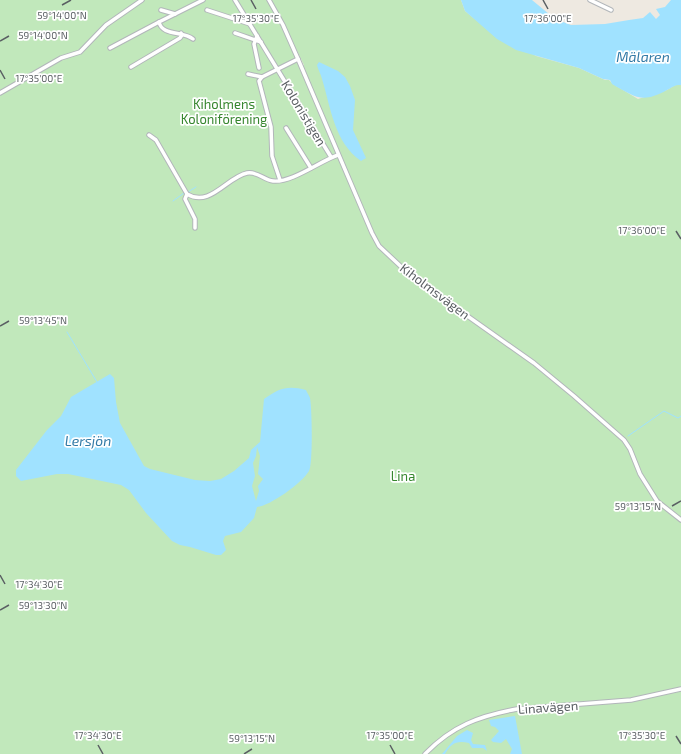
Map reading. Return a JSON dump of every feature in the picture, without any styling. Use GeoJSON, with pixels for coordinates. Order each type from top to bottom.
{"type":"FeatureCollection","features":[{"type":"Feature","properties":{"kind":"street"},"geometry":{"type":"LineString","coordinates":[[0,93],[61,58],[80,52],[106,25],[142,0]]}},
{"type":"Feature","properties":{"kind":"street"},"geometry":{"type":"LineString","coordinates":[[110,48],[203,0]]}},
{"type":"Feature","properties":{"kind":"street","name":"Kolonistigen"},"geometry":{"type":"LineString","coordinates":[[236,0],[331,157]]}},
{"type":"Feature","properties":{"kind":"street","name":"Kiholmsvägen"},"geometry":{"type":"LineString","coordinates":[[269,0],[283,25],[372,234],[379,246],[411,276],[534,363],[596,414],[624,440],[630,449],[640,474],[657,501],[681,520]]}},
{"type":"Feature","properties":{"kind":"street"},"geometry":{"type":"LineString","coordinates":[[590,0],[611,10]]}},
{"type":"Feature","properties":{"kind":"street"},"geometry":{"type":"LineString","coordinates":[[161,10],[175,14]]}},
{"type":"Feature","properties":{"kind":"street"},"geometry":{"type":"LineString","coordinates":[[207,10],[250,24]]}},
{"type":"Feature","properties":{"kind":"street"},"geometry":{"type":"LineString","coordinates":[[159,22],[161,27],[165,30],[189,35],[193,39]]}},
{"type":"Feature","properties":{"kind":"street"},"geometry":{"type":"LineString","coordinates":[[131,67],[182,37],[180,33]]}},
{"type":"Feature","properties":{"kind":"street"},"geometry":{"type":"LineString","coordinates":[[235,34],[261,42]]}},
{"type":"Feature","properties":{"kind":"street"},"geometry":{"type":"LineString","coordinates":[[257,36],[255,40],[259,68]]}},
{"type":"Feature","properties":{"kind":"street"},"geometry":{"type":"LineString","coordinates":[[280,180],[272,156],[271,127],[259,81],[262,77],[277,68],[298,59]]}},
{"type":"Feature","properties":{"kind":"street"},"geometry":{"type":"LineString","coordinates":[[248,74],[262,77]]}},
{"type":"Feature","properties":{"kind":"street"},"geometry":{"type":"LineString","coordinates":[[286,128],[311,168]]}},
{"type":"Feature","properties":{"kind":"street"},"geometry":{"type":"LineString","coordinates":[[149,135],[156,140],[187,194],[194,197],[204,197],[246,173],[258,174],[273,181],[280,180],[311,168],[331,157],[338,155]]}},
{"type":"Feature","properties":{"kind":"street"},"geometry":{"type":"LineString","coordinates":[[187,194],[185,199],[195,219],[195,228]]}},
{"type":"Feature","properties":{"kind":"street","name":"Linavägen"},"geometry":{"type":"LineString","coordinates":[[425,754],[453,730],[473,721],[500,712],[517,709],[631,700],[681,689]]}},
{"type":"Feature","properties":{"kind":"green space","name":"Lina"},"geometry":{"type":"Polygon","coordinates":[[[0,0],[267,0],[282,26],[301,67],[304,65],[271,0],[461,0],[465,11],[476,20],[536,56],[579,68],[605,80],[609,80],[638,99],[667,90],[675,85],[681,85],[681,754],[0,754],[0,0]]]}},
{"type":"Feature","properties":{"kind":"water","name":"Mälaren"},"geometry":{"type":"Polygon","coordinates":[[[461,0],[532,0],[555,19],[571,25],[605,24],[643,18],[650,12],[656,19],[660,15],[656,9],[665,7],[671,0],[681,0],[681,85],[675,86],[651,97],[639,97],[612,84],[610,80],[603,79],[579,68],[516,50],[497,39],[465,11],[461,0]]]}},
{"type":"Feature","properties":{"kind":"water"},"geometry":{"type":"Polygon","coordinates":[[[319,62],[338,71],[345,77],[350,86],[355,100],[353,130],[366,158],[361,161],[352,153],[339,134],[331,113],[322,77],[317,67],[319,62]]]}},
{"type":"Feature","properties":{"kind":"water","name":"Lersjön"},"geometry":{"type":"Polygon","coordinates":[[[110,374],[114,378],[120,423],[144,466],[150,469],[195,480],[210,481],[221,479],[234,471],[249,458],[251,450],[260,442],[264,399],[274,392],[284,388],[300,388],[306,390],[310,398],[312,447],[309,471],[300,482],[285,493],[270,503],[257,507],[254,518],[241,532],[225,536],[223,541],[226,550],[221,555],[180,545],[172,541],[146,513],[129,490],[121,485],[68,474],[57,474],[21,481],[16,476],[16,470],[47,430],[61,416],[71,397],[110,374]],[[257,447],[256,456],[253,463],[255,476],[252,486],[256,501],[259,491],[258,486],[263,479],[258,474],[260,456],[257,447]]]}},
{"type":"Feature","properties":{"kind":"water"},"geometry":{"type":"Polygon","coordinates":[[[515,716],[522,754],[510,754],[512,749],[506,739],[501,743],[493,742],[491,740],[499,731],[495,727],[491,726],[489,720],[515,716]]]}},
{"type":"Feature","properties":{"kind":"water"},"geometry":{"type":"Polygon","coordinates":[[[467,730],[473,733],[471,740],[473,744],[485,745],[487,751],[483,748],[472,748],[469,743],[458,742],[452,745],[445,754],[442,754],[457,736],[467,730]]]}},
{"type":"Feature","properties":{"kind":"waterway"},"geometry":{"type":"LineString","coordinates":[[188,192],[196,187]]}},
{"type":"Feature","properties":{"kind":"waterway"},"geometry":{"type":"LineString","coordinates":[[173,201],[184,193]]}},
{"type":"Feature","properties":{"kind":"waterway"},"geometry":{"type":"LineString","coordinates":[[67,332],[97,382]]}},
{"type":"Feature","properties":{"kind":"waterway"},"geometry":{"type":"LineString","coordinates":[[628,436],[664,411],[678,418],[681,416]]}},
{"type":"Feature","properties":{"kind":"park label","name":"Kiholmens Koloniförening"},"geometry":{"type":"Point","coordinates":[224,112]}}]}
